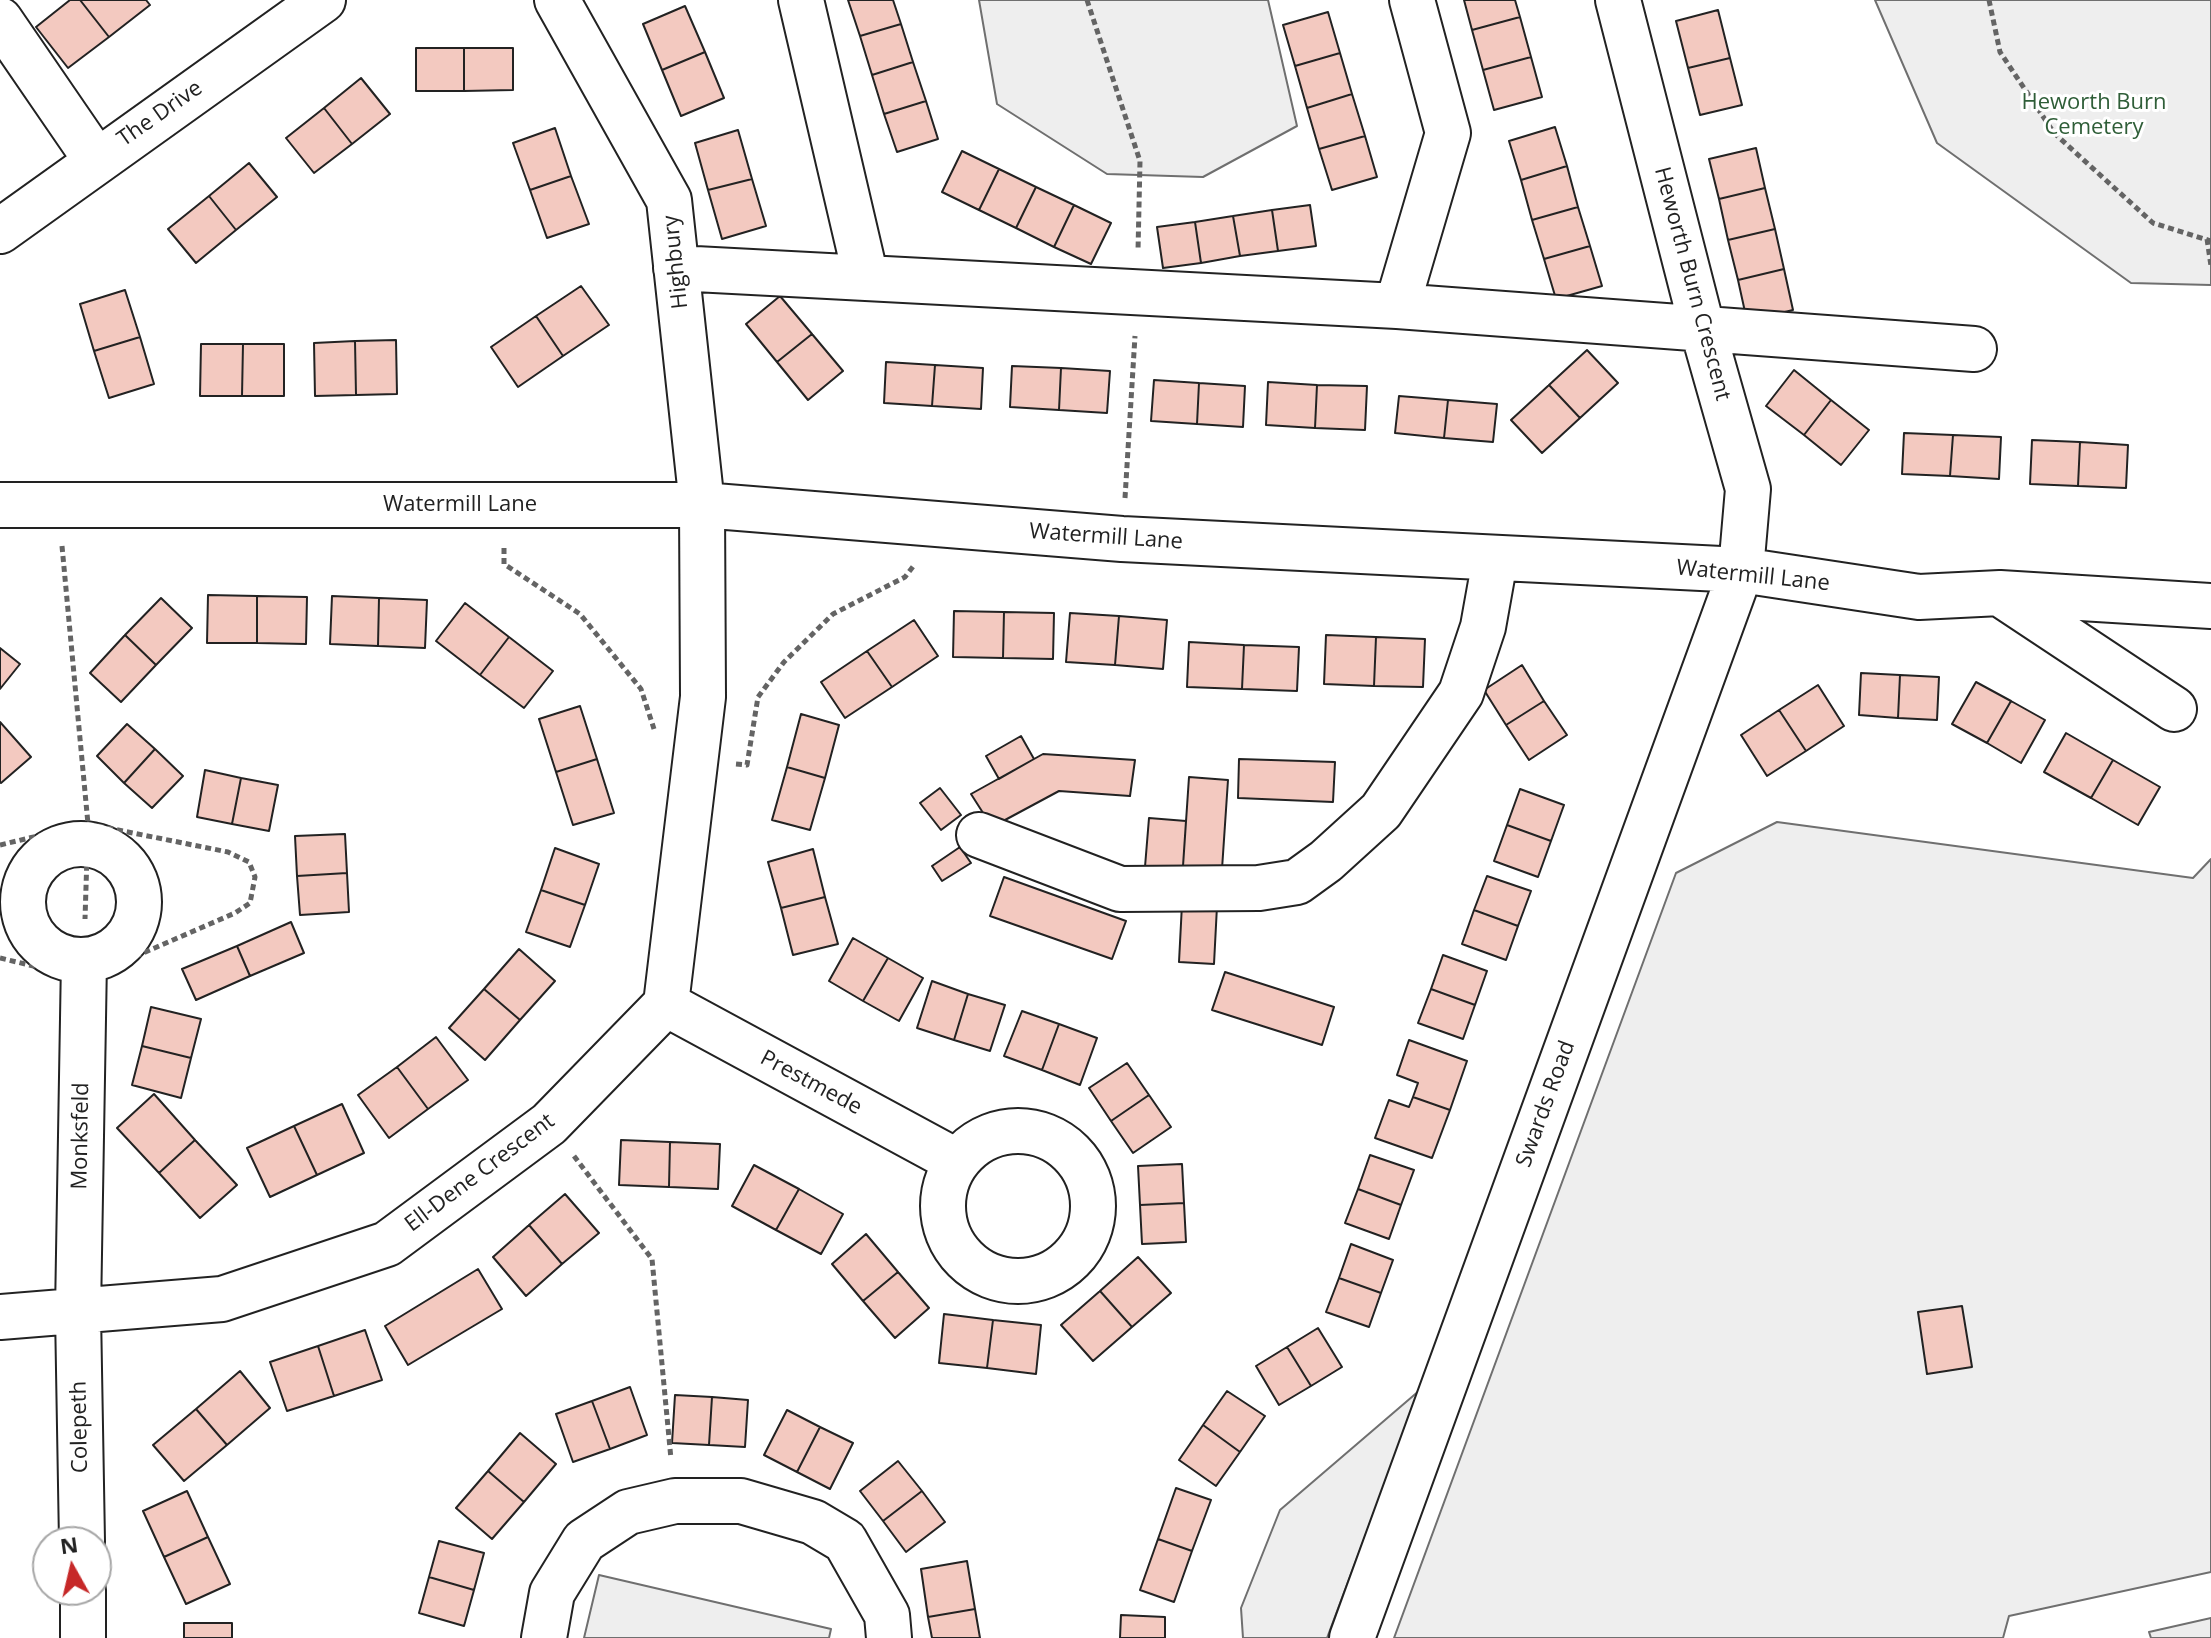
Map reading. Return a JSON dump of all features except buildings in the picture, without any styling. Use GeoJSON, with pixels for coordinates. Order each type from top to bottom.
{"type":"FeatureCollection","features":[{"type":"Feature","properties":{"kind":"street","name":"The Drive"},"geometry":{"type":"LineString","coordinates":[[0,231],[323,0]]}},
{"type":"Feature","properties":{"kind":"street","name":"Highbury"},"geometry":{"type":"LineString","coordinates":[[557,0],[669,200],[702,505]]}},
{"type":"Feature","properties":{"kind":"street"},"geometry":{"type":"LineString","coordinates":[[801,0],[866,278]]}},
{"type":"Feature","properties":{"kind":"street"},"geometry":{"type":"LineString","coordinates":[[1397,306],[1448,133],[1412,0]]}},
{"type":"Feature","properties":{"kind":"street","name":"Heworth Burn Crescent"},"geometry":{"type":"LineString","coordinates":[[1618,0],[1702,327],[1748,489],[1741,570]]}},
{"type":"Feature","properties":{"kind":"street"},"geometry":{"type":"LineString","coordinates":[[0,20],[96,160]]}},
{"type":"Feature","properties":{"kind":"street"},"geometry":{"type":"LineString","coordinates":[[676,268],[1397,306],[1974,349]]}},
{"type":"Feature","properties":{"kind":"street","name":"Watermill Lane"},"geometry":{"type":"LineString","coordinates":[[0,505],[702,505],[1122,539],[1741,570],[1919,597],[2000,593],[2211,606]]}},
{"type":"Feature","properties":{"kind":"street"},"geometry":{"type":"LineString","coordinates":[[666,1004],[698,760],[703,697],[702,505]]}},
{"type":"Feature","properties":{"kind":"street"},"geometry":{"type":"LineString","coordinates":[[979,835],[1120,889],[1259,888],[1297,882],[1326,861],[1381,811],[1461,693],[1483,627],[1495,560]]}},
{"type":"Feature","properties":{"kind":"street","name":"Swards Road"},"geometry":{"type":"LineString","coordinates":[[1352,1638],[1741,570]]}},
{"type":"Feature","properties":{"kind":"street"},"geometry":{"type":"LineString","coordinates":[[2000,593],[2174,709]]}},
{"type":"Feature","properties":{"kind":"street"},"geometry":{"type":"LineString","coordinates":[[87,834],[131,870],[139,903],[135,923],[125,940],[84,969],[46,948],[30,929],[23,910],[25,884],[34,867],[49,853],[87,834]]}},
{"type":"Feature","properties":{"kind":"street","name":"Monksfeld"},"geometry":{"type":"LineString","coordinates":[[78,1312],[84,969]]}},
{"type":"Feature","properties":{"kind":"street","name":"Ell-Dene Crescent"},"geometry":{"type":"LineString","coordinates":[[0,1317],[222,1299],[387,1244],[549,1124],[666,1004]]}},
{"type":"Feature","properties":{"kind":"street","name":"Prestmede"},"geometry":{"type":"LineString","coordinates":[[666,1004],[956,1161]]}},
{"type":"Feature","properties":{"kind":"street","name":"Colepeth"},"geometry":{"type":"LineString","coordinates":[[78,1312],[82,1526]]}},
{"type":"Feature","properties":{"kind":"street"},"geometry":{"type":"LineString","coordinates":[[544,1638],[552,1593],[584,1541],[628,1512],[675,1501],[741,1501],[813,1522],[845,1541],[887,1615],[889,1638]]}},
{"type":"Feature","properties":{"kind":"street"},"geometry":{"type":"LineString","coordinates":[[83,1606],[83,1638]]}},
{"type":"Feature","properties":{"kind":"path"},"geometry":{"type":"LineString","coordinates":[[1989,0],[2000,52],[2054,133],[2153,223],[2209,240],[2211,266]]}},
{"type":"Feature","properties":{"kind":"path"},"geometry":{"type":"LineString","coordinates":[[58,505],[87,834],[84,969]]}},
{"type":"Feature","properties":{"kind":"path"},"geometry":{"type":"LineString","coordinates":[[505,505],[504,564],[580,614],[641,689],[665,766],[698,760],[747,765],[758,697],[784,662],[833,614],[905,577],[914,568],[922,523]]}},
{"type":"Feature","properties":{"kind":"path"},"geometry":{"type":"LineString","coordinates":[[0,845],[87,834],[228,852],[249,862],[255,877],[250,903],[235,913],[84,969],[0,958]]}},
{"type":"Feature","properties":{"kind":"path"},"geometry":{"type":"LineString","coordinates":[[549,1124],[652,1259],[675,1501]]}},
{"type":"Feature","properties":{"kind":"green space"},"geometry":{"type":"Polygon","coordinates":[[[979,0],[1268,0],[1297,126],[1203,177],[1107,174],[997,104],[979,0]]]}},
{"type":"Feature","properties":{"kind":"green space","name":"Heworth Burn Cemetery"},"geometry":{"type":"Polygon","coordinates":[[[1875,0],[2211,0],[2211,285],[2131,283],[1937,143],[1875,0]]]}},
{"type":"Feature","properties":{"kind":"green space"},"geometry":{"type":"Polygon","coordinates":[[[1777,822],[2193,878],[2211,859],[2211,1572],[2009,1616],[2003,1638],[1394,1638],[1676,873],[1777,822]]]}},
{"type":"Feature","properties":{"kind":"green space"},"geometry":{"type":"Polygon","coordinates":[[[1420,1390],[1327,1638],[1243,1638],[1241,1608],[1280,1510],[1420,1390]]]}},
{"type":"Feature","properties":{"kind":"green space"},"geometry":{"type":"Polygon","coordinates":[[[599,1575],[831,1629],[829,1638],[584,1638],[599,1575]]]}},
{"type":"Feature","properties":{"kind":"shaded area"},"geometry":{"type":"Polygon","coordinates":[[[2211,1618],[2211,1638],[2151,1638],[2149,1632],[2211,1618]]]}}]}
